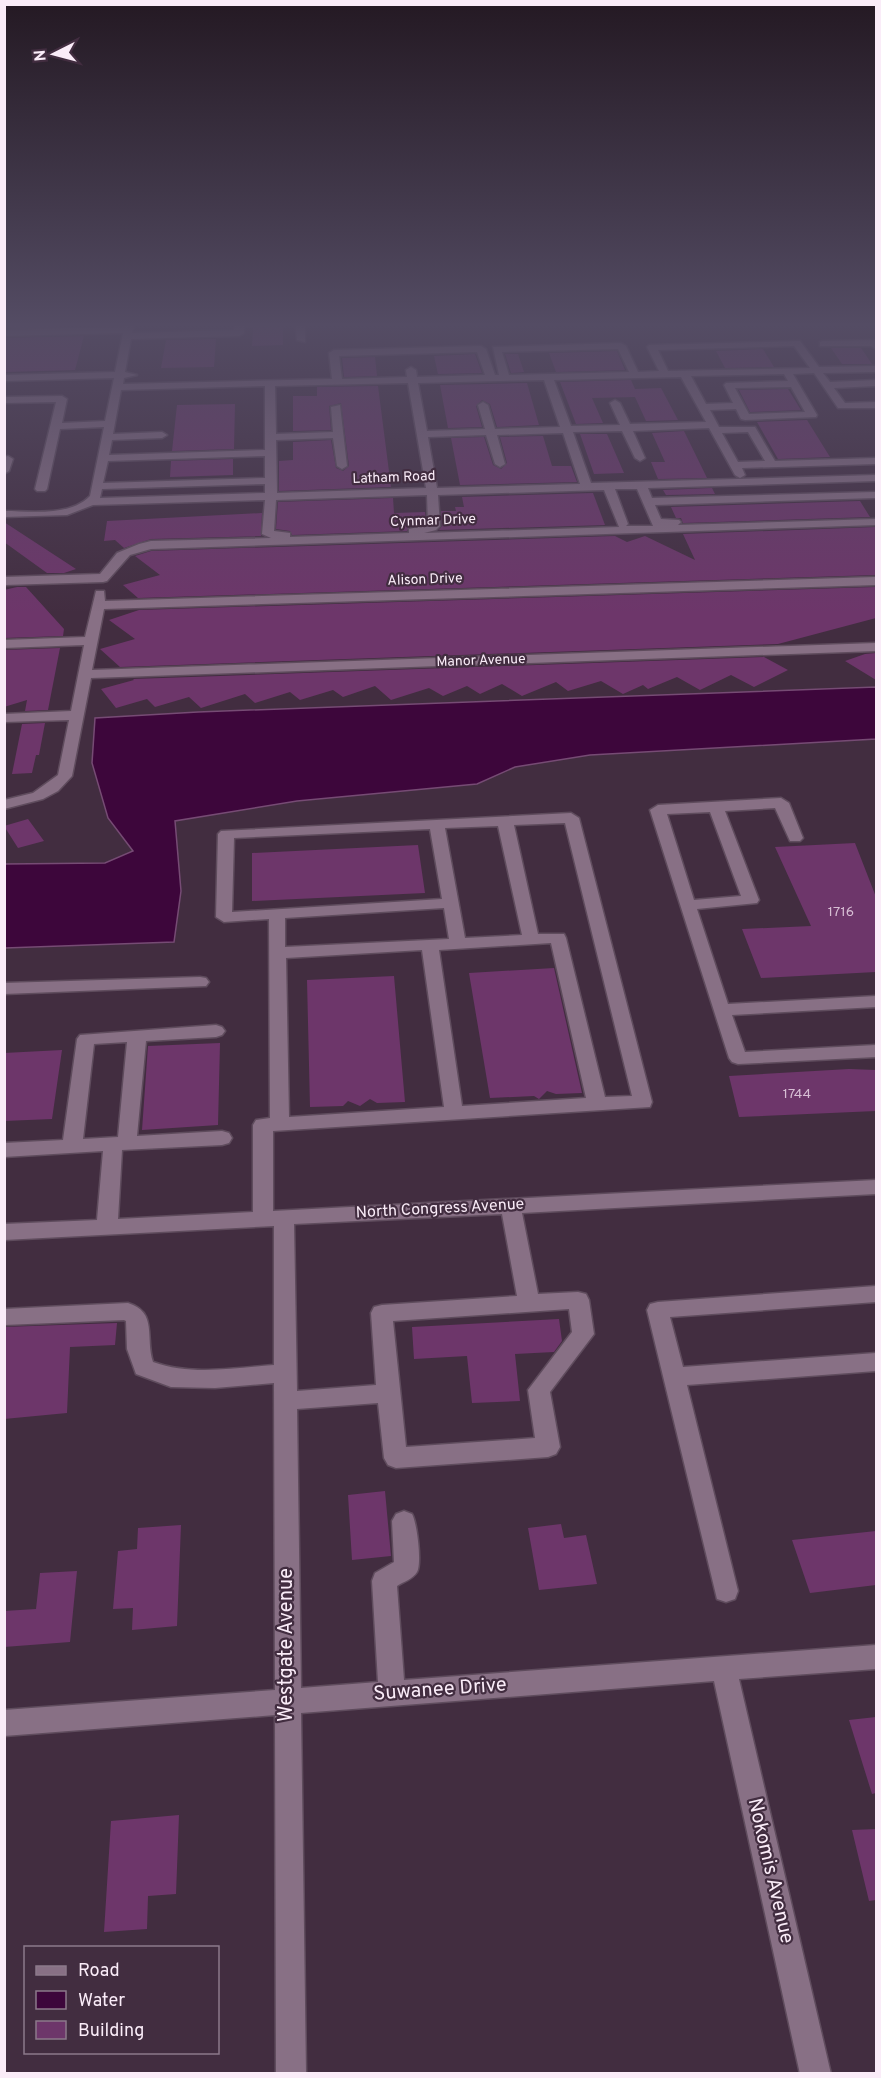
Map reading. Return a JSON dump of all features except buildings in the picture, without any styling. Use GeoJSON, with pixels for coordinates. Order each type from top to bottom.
{"type":"FeatureCollection","features":[{"type":"Feature","properties":{"kind":"street"},"geometry":{"type":"LineString","coordinates":[[41,489],[58,419]]}},
{"type":"Feature","properties":{"kind":"street"},"geometry":{"type":"LineString","coordinates":[[93,502],[111,419]]}},
{"type":"Feature","properties":{"kind":"street"},"geometry":{"type":"LineString","coordinates":[[271,419],[271,496],[268,534],[273,536],[419,531],[432,528],[434,526],[432,492],[419,419]]}},
{"type":"Feature","properties":{"kind":"street"},"geometry":{"type":"LineString","coordinates":[[337,419],[342,466]]}},
{"type":"Feature","properties":{"kind":"street"},"geometry":{"type":"LineString","coordinates":[[488,419],[500,464]]}},
{"type":"Feature","properties":{"kind":"street"},"geometry":{"type":"LineString","coordinates":[[563,419],[587,487]]}},
{"type":"Feature","properties":{"kind":"street"},"geometry":{"type":"LineString","coordinates":[[623,419],[640,458]]}},
{"type":"Feature","properties":{"kind":"street"},"geometry":{"type":"LineString","coordinates":[[710,419],[744,482]]}},
{"type":"Feature","properties":{"kind":"street"},"geometry":{"type":"LineString","coordinates":[[56,426],[110,424]]}},
{"type":"Feature","properties":{"kind":"street"},"geometry":{"type":"LineString","coordinates":[[422,434],[627,428],[751,429],[772,464]]}},
{"type":"Feature","properties":{"kind":"street"},"geometry":{"type":"LineString","coordinates":[[107,437],[162,435]]}},
{"type":"Feature","properties":{"kind":"street"},"geometry":{"type":"LineString","coordinates":[[271,437],[338,435]]}},
{"type":"Feature","properties":{"kind":"street"},"geometry":{"type":"LineString","coordinates":[[98,486],[117,472],[271,453]]}},
{"type":"Feature","properties":{"kind":"street"},"geometry":{"type":"LineString","coordinates":[[103,458],[117,472],[271,481]]}},
{"type":"Feature","properties":{"kind":"street"},"geometry":{"type":"LineString","coordinates":[[4,471],[8,459]]}},
{"type":"Feature","properties":{"kind":"street"},"geometry":{"type":"LineString","coordinates":[[734,465],[876,461]]}},
{"type":"Feature","properties":{"kind":"street"},"geometry":{"type":"LineString","coordinates":[[648,502],[876,496],[871,478]]}},
{"type":"Feature","properties":{"kind":"street","name":"Latham Road"},"geometry":{"type":"LineString","coordinates":[[7,514],[68,512],[93,502],[871,478]]}},
{"type":"Feature","properties":{"kind":"street"},"geometry":{"type":"LineString","coordinates":[[641,485],[657,523],[876,517]]}},
{"type":"Feature","properties":{"kind":"street"},"geometry":{"type":"LineString","coordinates":[[608,486],[622,524]]}},
{"type":"Feature","properties":{"kind":"street","name":"Cynmar Drive"},"geometry":{"type":"LineString","coordinates":[[103,578],[111,569],[116,558],[127,550],[151,545],[876,522]]}},
{"type":"Feature","properties":{"kind":"street"},"geometry":{"type":"LineString","coordinates":[[4,581],[103,578],[65,776],[58,784],[42,794],[4,805]]}},
{"type":"Feature","properties":{"kind":"street","name":"Alison Drive"},"geometry":{"type":"LineString","coordinates":[[98,605],[876,580]]}},
{"type":"Feature","properties":{"kind":"street"},"geometry":{"type":"LineString","coordinates":[[4,644],[92,641]]}},
{"type":"Feature","properties":{"kind":"street","name":"Manor Avenue"},"geometry":{"type":"LineString","coordinates":[[86,674],[876,647]]}},
{"type":"Feature","properties":{"kind":"street"},"geometry":{"type":"LineString","coordinates":[[4,718],[78,715]]}},
{"type":"Feature","properties":{"kind":"street"},"geometry":{"type":"LineString","coordinates":[[795,838],[781,803],[658,810],[738,1058],[876,1051]]}},
{"type":"Feature","properties":{"kind":"street"},"geometry":{"type":"LineString","coordinates":[[688,905],[751,900],[716,807]]}},
{"type":"Feature","properties":{"kind":"street"},"geometry":{"type":"LineString","coordinates":[[277,914],[280,1124],[643,1102],[571,818],[226,834],[224,917],[451,903]]}},
{"type":"Feature","properties":{"kind":"street"},"geometry":{"type":"LineString","coordinates":[[505,821],[531,939]]}},
{"type":"Feature","properties":{"kind":"street"},"geometry":{"type":"LineString","coordinates":[[437,824],[458,943]]}},
{"type":"Feature","properties":{"kind":"street"},"geometry":{"type":"LineString","coordinates":[[277,953],[558,938],[597,1104]]}},
{"type":"Feature","properties":{"kind":"street"},"geometry":{"type":"LineString","coordinates":[[430,945],[454,1113]]}},
{"type":"Feature","properties":{"kind":"street"},"geometry":{"type":"LineString","coordinates":[[4,989],[200,982]]}},
{"type":"Feature","properties":{"kind":"street"},"geometry":{"type":"LineString","coordinates":[[721,1010],[876,1002]]}},
{"type":"Feature","properties":{"kind":"street"},"geometry":{"type":"LineString","coordinates":[[72,1146],[86,1039],[216,1031]]}},
{"type":"Feature","properties":{"kind":"street"},"geometry":{"type":"LineString","coordinates":[[107,1227],[137,1036]]}},
{"type":"Feature","properties":{"kind":"street","name":"Westgate Avenue"},"geometry":{"type":"LineString","coordinates":[[280,1124],[263,1125],[274,1217],[285,1373],[291,2073]]}},
{"type":"Feature","properties":{"kind":"street"},"geometry":{"type":"LineString","coordinates":[[4,1150],[222,1138]]}},
{"type":"Feature","properties":{"kind":"street","name":"North Congress Avenue"},"geometry":{"type":"LineString","coordinates":[[4,1232],[876,1187]]}},
{"type":"Feature","properties":{"kind":"street"},"geometry":{"type":"LineString","coordinates":[[511,1205],[529,1303]]}},
{"type":"Feature","properties":{"kind":"street"},"geometry":{"type":"LineString","coordinates":[[726,1591],[658,1310],[876,1294]]}},
{"type":"Feature","properties":{"kind":"street"},"geometry":{"type":"LineString","coordinates":[[578,1300],[583,1334],[539,1390],[548,1447],[396,1458],[388,1393],[382,1313],[578,1300]]}},
{"type":"Feature","properties":{"kind":"street"},"geometry":{"type":"LineString","coordinates":[[4,1317],[128,1311],[138,1317],[138,1349],[144,1368],[171,1378],[215,1379],[285,1373]]}},
{"type":"Feature","properties":{"kind":"street"},"geometry":{"type":"LineString","coordinates":[[674,1377],[876,1362]]}},
{"type":"Feature","properties":{"kind":"street"},"geometry":{"type":"LineString","coordinates":[[285,1401],[388,1393]]}},
{"type":"Feature","properties":{"kind":"street"},"geometry":{"type":"LineString","coordinates":[[392,1694],[384,1581],[407,1567],[404,1521]]}},
{"type":"Feature","properties":{"kind":"street","name":"Suwanee Drive"},"geometry":{"type":"LineString","coordinates":[[4,1723],[876,1657]]}},
{"type":"Feature","properties":{"kind":"street","name":"Nokomis Avenue"},"geometry":{"type":"LineString","coordinates":[[724,1668],[816,2073]]}},
{"type":"Feature","properties":{"kind":"water"},"geometry":{"type":"Polygon","coordinates":[[[876,687],[876,739],[590,755],[515,767],[477,784],[297,801],[175,821],[181,891],[174,942],[5,948],[5,864],[105,863],[133,851],[108,818],[92,763],[95,718],[198,712],[876,687]]]}}]}
